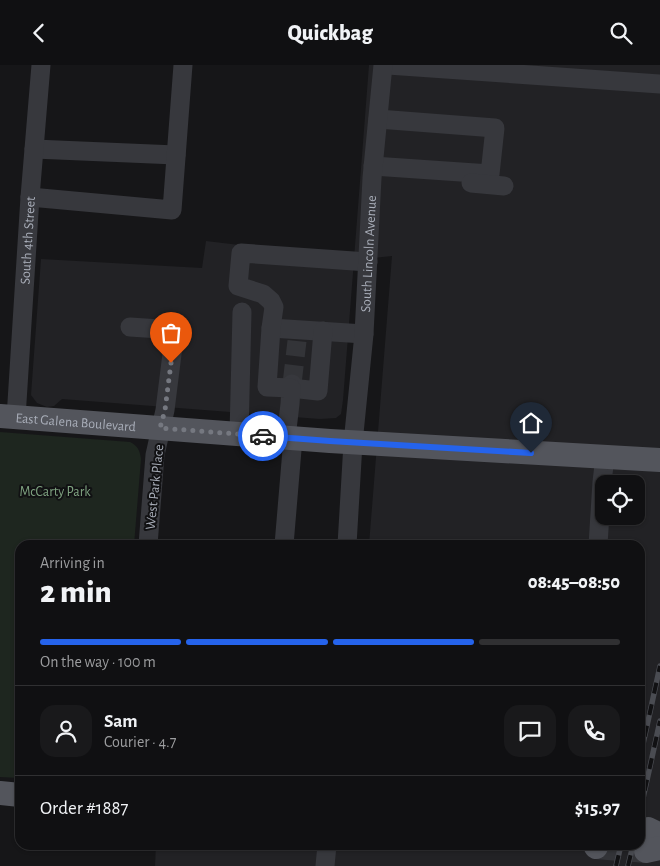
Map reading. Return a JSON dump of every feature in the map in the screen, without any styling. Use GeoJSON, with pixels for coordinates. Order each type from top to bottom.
{"type":"FeatureCollection","features":[{"type":"Feature","properties":{"kind":"main road","name":"East Galena Boulevard"},"geometry":{"type":"LineString","coordinates":[[8,417],[354,443],[660,460]]}},
{"type":"Feature","properties":{"kind":"main road"},"geometry":{"type":"LineString","coordinates":[[0,793],[15,794]]}},
{"type":"Feature","properties":{"kind":"street","name":"South 4th Street"},"geometry":{"type":"LineString","coordinates":[[8,417],[41,65]]}},
{"type":"Feature","properties":{"kind":"street"},"geometry":{"type":"LineString","coordinates":[[30,197],[172,210],[183,65]]}},
{"type":"Feature","properties":{"kind":"street","name":"South Lincoln Avenue"},"geometry":{"type":"LineString","coordinates":[[347,540],[364,334],[373,172],[382,65]]}},
{"type":"Feature","properties":{"kind":"street"},"geometry":{"type":"LineString","coordinates":[[388,65],[525,70],[660,83]]}},
{"type":"Feature","properties":{"kind":"street"},"geometry":{"type":"LineString","coordinates":[[373,172],[490,174],[495,128],[378,119]]}},
{"type":"Feature","properties":{"kind":"street"},"geometry":{"type":"LineString","coordinates":[[34,149],[176,155]]}},
{"type":"Feature","properties":{"kind":"street"},"geometry":{"type":"LineString","coordinates":[[373,172],[442,181],[504,186]]}},
{"type":"Feature","properties":{"kind":"street"},"geometry":{"type":"LineString","coordinates":[[324,331],[318,391],[291,386],[267,387],[274,307],[271,301],[263,294],[238,286],[241,253],[368,262]]}},
{"type":"Feature","properties":{"kind":"street"},"geometry":{"type":"LineString","coordinates":[[238,434],[242,312]]}},
{"type":"Feature","properties":{"kind":"street","name":"West Park Place"},"geometry":{"type":"LineString","coordinates":[[130,327],[175,330],[165,410],[155,460],[148,540]]}},
{"type":"Feature","properties":{"kind":"street"},"geometry":{"type":"LineString","coordinates":[[271,328],[298,335],[324,331],[364,334]]}},
{"type":"Feature","properties":{"kind":"street"},"geometry":{"type":"LineString","coordinates":[[284,540],[291,386]]}},
{"type":"Feature","properties":{"kind":"street"},"geometry":{"type":"LineString","coordinates":[[598,540],[605,457]]}},
{"type":"Feature","properties":{"kind":"street"},"geometry":{"type":"LineString","coordinates":[[325,866],[327,850]]}},
{"type":"Feature","properties":{"kind":"shaded area"},"geometry":{"type":"Polygon","coordinates":[[[369,65],[660,65],[660,866],[155,866],[156,850],[645,850],[645,540],[369,540],[392,256],[354,260],[343,400],[341,414],[336,418],[320,419],[62,399],[54,406],[47,407],[37,403],[31,395],[41,259],[202,268],[206,241],[354,259],[369,65]]]}},
{"type":"Feature","properties":{"kind":"green space","name":"McCarty Park"},"geometry":{"type":"Polygon","coordinates":[[[0,432],[130,442],[138,449],[141,459],[134,540],[15,540],[15,778],[0,777],[0,432]]]}},
{"type":"Feature","properties":{"kind":"tunnel"},"geometry":{"type":"LineString","coordinates":[[292,384],[297,341]]}},
{"type":"Feature","properties":{"kind":"tunnel"},"geometry":{"type":"LineString","coordinates":[[634,850],[646,851]]}},
{"type":"Feature","properties":{"kind":"railway"},"geometry":{"type":"LineString","coordinates":[[645,735],[660,666]]}},
{"type":"Feature","properties":{"kind":"railway"},"geometry":{"type":"LineString","coordinates":[[645,789],[660,721]]}},
{"type":"Feature","properties":{"kind":"railway"},"geometry":{"type":"LineString","coordinates":[[616,866],[620,850]]}},
{"type":"Feature","properties":{"kind":"railway"},"geometry":{"type":"LineString","coordinates":[[628,866],[632,850]]}},
{"type":"Feature","properties":{"kind":"way so far"},"geometry":{"type":"LineString","coordinates":[[171,363],[165,410],[160,428],[263,436]]}},
{"type":"Feature","properties":{"kind":"route"},"geometry":{"type":"LineString","coordinates":[[263,436],[531,453]]}}]}
